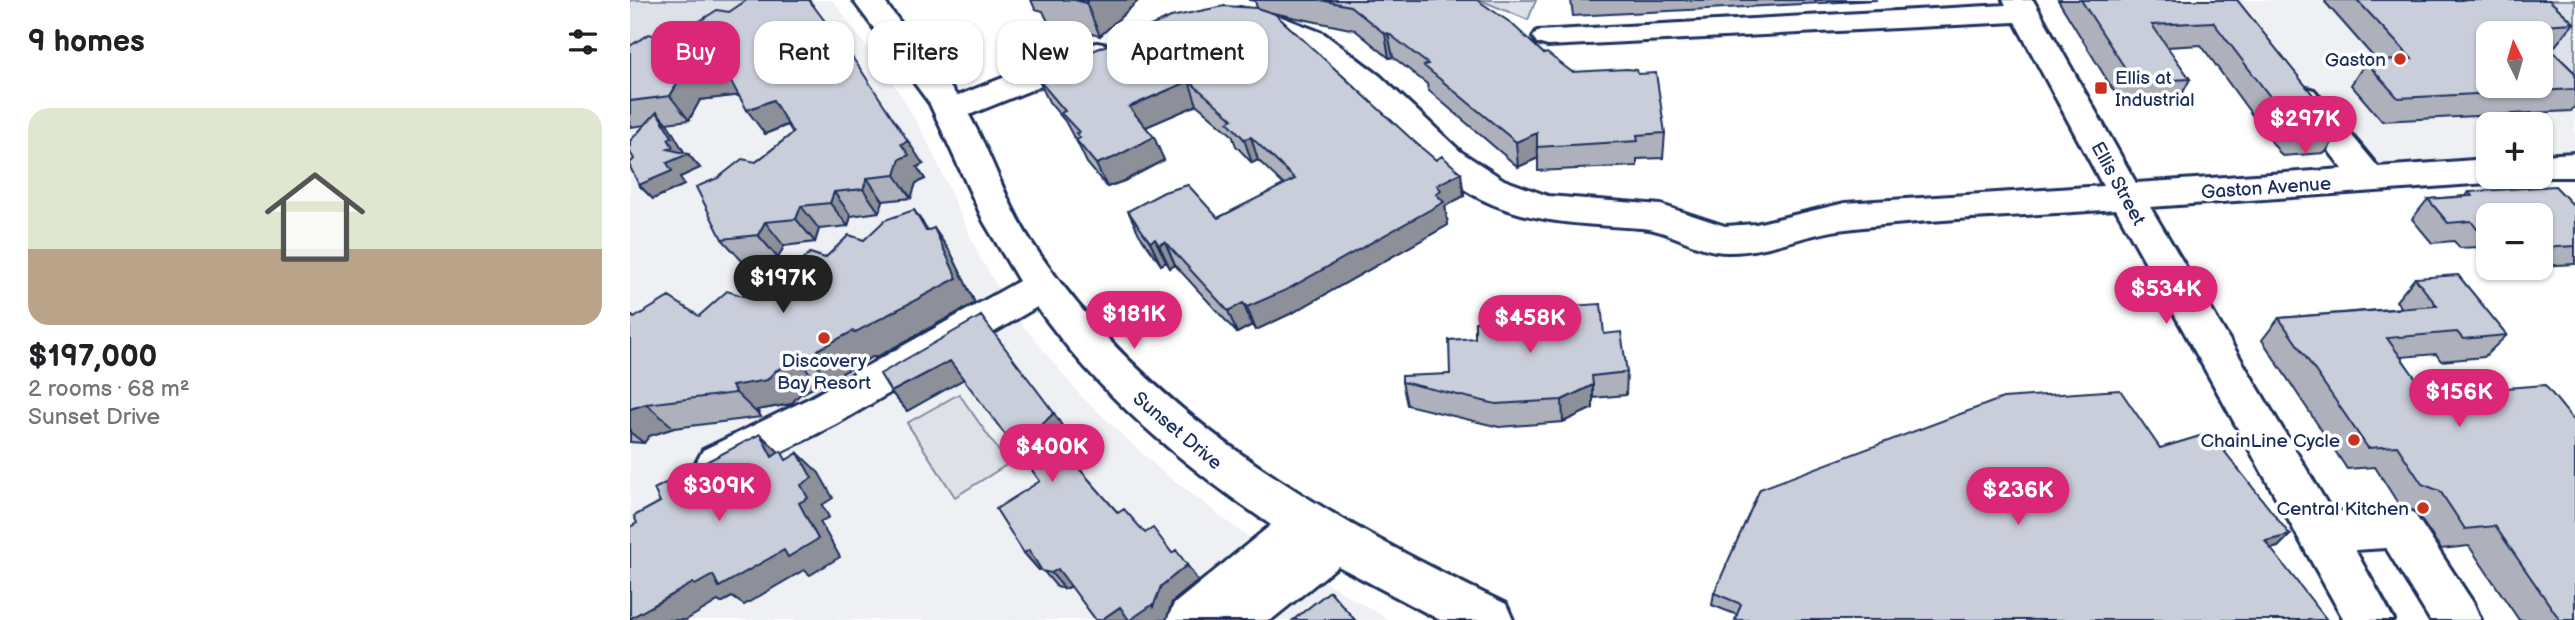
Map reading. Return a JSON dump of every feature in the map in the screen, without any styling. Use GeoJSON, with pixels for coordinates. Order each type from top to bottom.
{"type":"FeatureCollection","features":[{"type":"Feature","properties":{"kind":"street","name":"Sunset Drive"},"geometry":{"type":"LineString","coordinates":[[868,0],[950,111],[1017,250],[1042,286],[1112,372],[1170,428],[1259,495],[1320,533],[1489,620]]}},
{"type":"Feature","properties":{"kind":"street"},"geometry":{"type":"LineString","coordinates":[[1548,37],[1808,24],[2022,7]]}},
{"type":"Feature","properties":{"kind":"street","name":"Ellis Street"},"geometry":{"type":"LineString","coordinates":[[2022,7],[2127,198],[2370,620]]}},
{"type":"Feature","properties":{"kind":"street","name":"Gaston Avenue"},"geometry":{"type":"LineString","coordinates":[[1208,19],[1267,20],[1317,39],[1359,72],[1437,152],[1480,183],[1504,195],[1587,214],[1672,220],[1708,236],[1745,237],[1790,230],[1817,220],[1845,216],[2476,172]]}},
{"type":"Feature","properties":{"kind":"street"},"geometry":{"type":"LineString","coordinates":[[950,111],[1107,49]]}},
{"type":"Feature","properties":{"kind":"street"},"geometry":{"type":"LineString","coordinates":[[2285,74],[2370,180]]}},
{"type":"Feature","properties":{"kind":"street"},"geometry":{"type":"LineString","coordinates":[[691,477],[823,411],[1042,286]]}},
{"type":"Feature","properties":{"kind":"street"},"geometry":{"type":"LineString","coordinates":[[2319,533],[2398,527],[2457,620]]}},
{"type":"Feature","properties":{"kind":"street"},"geometry":{"type":"LineString","coordinates":[[1205,619],[1320,533]]}},
{"type":"Feature","properties":{"kind":"shaded area"},"geometry":{"type":"Polygon","coordinates":[[[630,0],[790,0],[732,21],[651,21],[651,50],[630,58],[630,0]]]}},
{"type":"Feature","properties":{"kind":"shaded area"},"geometry":{"type":"Polygon","coordinates":[[[790,0],[833,0],[848,21],[754,21],[754,84],[854,84],[854,29],[868,49],[868,84],[893,84],[901,95],[927,140],[980,258],[1020,322],[1081,396],[1157,467],[1241,532],[1389,620],[630,620],[630,58],[651,50],[651,84],[740,84],[740,21],[732,21],[790,0]]]}},
{"type":"Feature","properties":{"kind":"shaded area"},"geometry":{"type":"Polygon","coordinates":[[[1480,0],[1536,0],[1528,20],[1480,0]]]}},
{"type":"Feature","properties":{"kind":"shaded area"},"geometry":{"type":"Polygon","coordinates":[[[2228,0],[2469,0],[2481,21],[2476,21],[2476,98],[2553,98],[2553,92],[2575,102],[2575,177],[2565,167],[2553,168],[2553,112],[2476,112],[2476,172],[2363,177],[2228,0]]]}},
{"type":"Feature","properties":{"kind":"shaded area"},"geometry":{"type":"Polygon","coordinates":[[[2469,0],[2575,0],[2575,102],[2553,81],[2553,21],[2515,21],[2469,0]]]}},
{"type":"Feature","properties":{"kind":"shaded area"},"geometry":{"type":"Polygon","coordinates":[[[959,394],[1008,464],[955,497],[907,423],[959,394]]]}},
{"type":"Feature","properties":{"kind":"building"},"geometry":{"type":"Polygon","coordinates":[[[747,0],[809,0],[825,21],[754,21],[754,84],[854,84],[854,60],[908,141],[901,144],[909,155],[900,159],[895,175],[867,178],[863,189],[834,192],[830,203],[801,206],[796,219],[765,222],[758,235],[722,239],[696,187],[718,178],[742,159],[756,162],[793,133],[773,100],[747,110],[732,84],[740,84],[740,21],[700,21],[717,10],[729,12],[747,0]]]}},
{"type":"Feature","properties":{"kind":"building"},"geometry":{"type":"Polygon","coordinates":[[[1320,0],[1477,0],[1511,23],[1544,54],[1547,53],[1572,72],[1627,69],[1637,70],[1638,74],[1656,73],[1665,133],[1637,135],[1638,141],[1537,147],[1537,133],[1516,142],[1424,66],[1428,64],[1388,33],[1385,34],[1350,6],[1320,0]]]}},
{"type":"Feature","properties":{"kind":"building"},"geometry":{"type":"Polygon","coordinates":[[[2081,0],[2237,0],[2341,130],[2297,132],[2213,22],[2152,25],[2190,79],[2134,82],[2081,0]]]}},
{"type":"Feature","properties":{"kind":"building"},"geometry":{"type":"Polygon","coordinates":[[[2357,0],[2549,0],[2574,23],[2476,21],[2476,94],[2398,98],[2366,62],[2412,59],[2357,0]]]}},
{"type":"Feature","properties":{"kind":"building"},"geometry":{"type":"Polygon","coordinates":[[[1224,6],[1257,8],[1275,14],[1417,144],[1436,160],[1442,156],[1461,173],[1437,185],[1441,190],[1436,194],[1444,202],[1286,290],[1247,307],[1243,303],[1228,311],[1165,242],[1159,245],[1155,239],[1150,242],[1128,211],[1164,192],[1188,185],[1218,218],[1295,179],[1251,137],[1244,139],[1228,122],[1233,119],[1192,84],[1268,84],[1268,21],[1162,21],[1224,6]]]}},
{"type":"Feature","properties":{"kind":"building"},"geometry":{"type":"Polygon","coordinates":[[[649,34],[651,84],[677,84],[670,96],[630,101],[630,46],[649,34]]]}},
{"type":"Feature","properties":{"kind":"building"},"geometry":{"type":"Polygon","coordinates":[[[1107,45],[1107,84],[1182,84],[1129,107],[1154,137],[1096,164],[1076,140],[1080,138],[1076,133],[1079,132],[1061,113],[1065,111],[1042,84],[1093,84],[1093,51],[1107,45]]]}},
{"type":"Feature","properties":{"kind":"building"},"geometry":{"type":"Polygon","coordinates":[[[2553,52],[2575,73],[2575,89],[2553,90],[2553,52]]]}},
{"type":"Feature","properties":{"kind":"building"},"geometry":{"type":"Polygon","coordinates":[[[657,112],[672,137],[668,139],[673,147],[668,149],[688,154],[667,163],[672,171],[639,185],[630,167],[634,159],[630,152],[630,140],[657,112]]]}},
{"type":"Feature","properties":{"kind":"building"},"geometry":{"type":"Polygon","coordinates":[[[2553,186],[2575,207],[2575,246],[2553,247],[2553,203],[2476,203],[2476,228],[2471,221],[2448,223],[2428,199],[2472,196],[2469,192],[2553,189],[2553,186]]]}},
{"type":"Feature","properties":{"kind":"building","name":"Discovery Bay Resort"},"geometry":{"type":"Polygon","coordinates":[[[914,210],[926,231],[934,228],[957,278],[819,349],[810,358],[797,359],[775,371],[767,380],[732,386],[736,393],[646,404],[630,409],[630,314],[634,318],[669,297],[699,316],[727,291],[743,296],[769,272],[785,276],[810,253],[825,258],[849,235],[864,240],[885,220],[914,210]]]}},
{"type":"Feature","properties":{"kind":"building"},"geometry":{"type":"Polygon","coordinates":[[[2458,275],[2507,335],[2463,339],[2457,332],[2387,338],[2427,394],[2545,385],[2575,422],[2575,620],[2560,620],[2495,526],[2465,529],[2440,491],[2422,484],[2397,446],[2368,448],[2279,318],[2437,306],[2415,278],[2458,275]]]}},
{"type":"Feature","properties":{"kind":"building"},"geometry":{"type":"Polygon","coordinates":[[[1568,302],[1569,306],[1601,304],[1604,334],[1621,332],[1627,372],[1592,376],[1593,385],[1562,400],[1496,404],[1402,382],[1402,376],[1450,374],[1449,340],[1475,338],[1475,322],[1488,321],[1488,310],[1568,302]]]}},
{"type":"Feature","properties":{"kind":"building"},"geometry":{"type":"Polygon","coordinates":[[[981,316],[1054,413],[1041,425],[1118,513],[1124,509],[1145,533],[1153,528],[1172,553],[1176,550],[1187,565],[1161,586],[1153,607],[1152,605],[1130,620],[1120,607],[1101,620],[1096,620],[1058,569],[1051,573],[1042,571],[1029,550],[1024,553],[996,509],[1040,481],[950,361],[891,392],[880,374],[981,316]]]}},
{"type":"Feature","properties":{"kind":"building"},"geometry":{"type":"Polygon","coordinates":[[[2120,390],[2160,448],[2210,433],[2290,535],[2265,541],[2327,620],[1735,620],[1741,604],[1714,593],[1760,489],[2003,398],[2120,390]]]}},
{"type":"Feature","properties":{"kind":"building"},"geometry":{"type":"Polygon","coordinates":[[[760,434],[772,457],[781,451],[786,460],[798,453],[812,478],[801,485],[808,498],[799,503],[818,539],[788,557],[784,550],[719,587],[713,575],[695,585],[693,583],[630,620],[630,527],[637,523],[634,516],[660,502],[654,489],[760,434]]]}},
{"type":"Feature","properties":{"kind":"building"},"geometry":{"type":"Polygon","coordinates":[[[1330,591],[1355,620],[1293,620],[1330,591]]]}},
{"type":"Feature","properties":{"kind":"place","name":"Gaston"},"geometry":{"type":"Point","coordinates":[2400,59]}},
{"type":"Feature","properties":{"kind":"place","name":"Ellis at Industrial"},"geometry":{"type":"Point","coordinates":[2101,88]}},
{"type":"Feature","properties":{"kind":"place","name":"Discovery Bay Resort"},"geometry":{"type":"Point","coordinates":[824,338]}},
{"type":"Feature","properties":{"kind":"place","name":"ChainLine Cycle"},"geometry":{"type":"Point","coordinates":[2354,440]}},
{"type":"Feature","properties":{"kind":"place","name":"Central Kitchen"},"geometry":{"type":"Point","coordinates":[2423,508]}}]}
